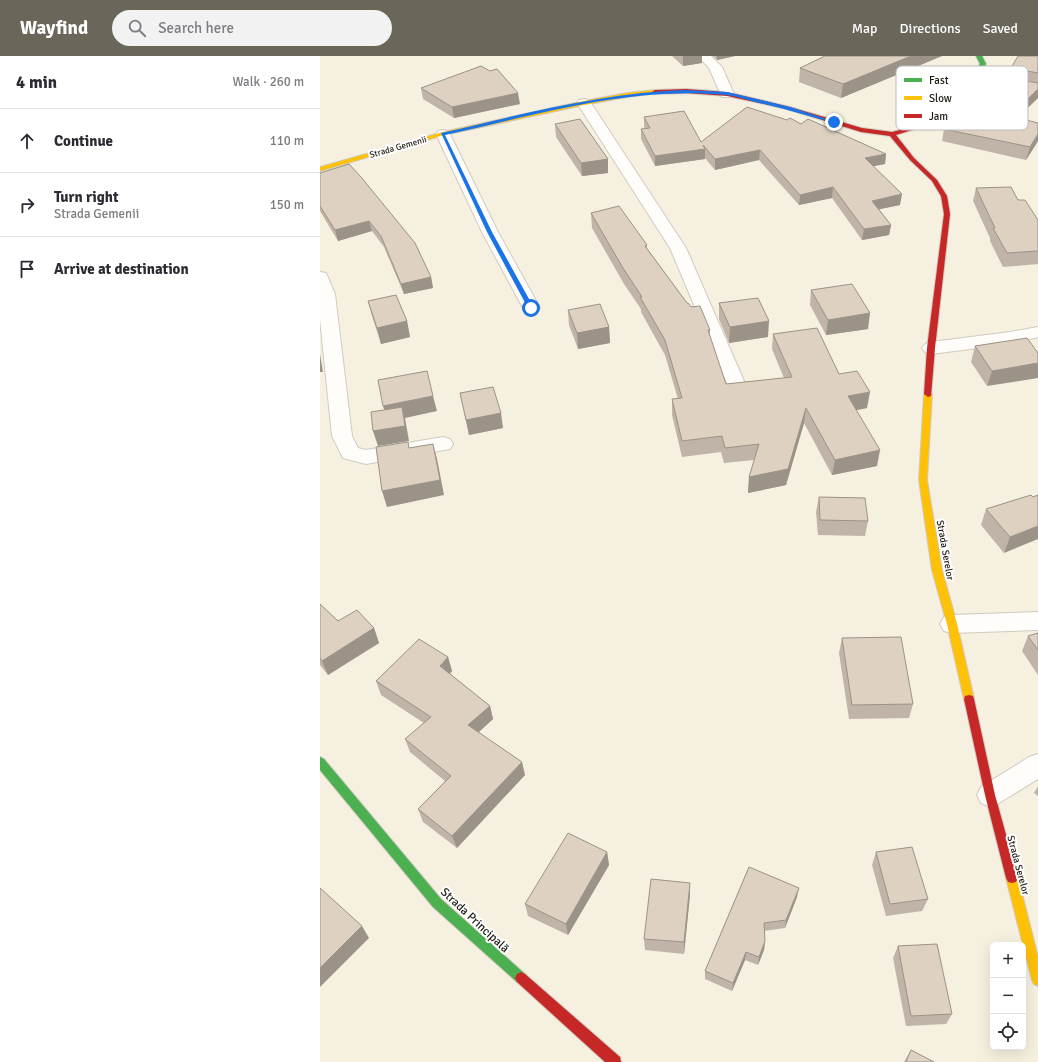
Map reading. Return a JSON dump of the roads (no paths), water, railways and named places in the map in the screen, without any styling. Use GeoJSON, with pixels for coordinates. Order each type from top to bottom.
{"type":"FeatureCollection","features":[{"type":"Feature","properties":{"kind":"street"},"geometry":{"type":"LineString","coordinates":[[704,56],[715,66],[727,94]]}},
{"type":"Feature","properties":{"kind":"street","name":"Strada Gemenii"},"geometry":{"type":"LineString","coordinates":[[979,56],[983,64],[982,66]]}},
{"type":"Feature","properties":{"kind":"street"},"geometry":{"type":"LineString","coordinates":[[1028,89],[1038,91]]}},
{"type":"Feature","properties":{"kind":"street","name":"Strada Gemenii"},"geometry":{"type":"LineString","coordinates":[[320,169],[442,134],[584,103],[627,95],[657,92],[727,94],[788,108],[861,130],[892,134],[906,130]]}},
{"type":"Feature","properties":{"kind":"street"},"geometry":{"type":"LineString","coordinates":[[584,103],[678,248],[735,381]]}},
{"type":"Feature","properties":{"kind":"street"},"geometry":{"type":"LineString","coordinates":[[442,134],[490,232],[531,308]]}},
{"type":"Feature","properties":{"kind":"street","name":"Strada Serelor"},"geometry":{"type":"LineString","coordinates":[[892,134],[912,159],[934,180],[944,196],[947,214],[931,348],[924,480],[937,570],[952,624],[990,795],[1038,980]]}},
{"type":"Feature","properties":{"kind":"street"},"geometry":{"type":"LineString","coordinates":[[320,277],[326,294],[342,436],[350,453],[366,457],[443,444]]}},
{"type":"Feature","properties":{"kind":"street"},"geometry":{"type":"LineString","coordinates":[[931,348],[1010,338],[1038,332]]}},
{"type":"Feature","properties":{"kind":"street"},"geometry":{"type":"LineString","coordinates":[[952,624],[1038,621]]}},
{"type":"Feature","properties":{"kind":"street","name":"Strada Principală"},"geometry":{"type":"LineString","coordinates":[[320,762],[437,903],[615,1062]]}},
{"type":"Feature","properties":{"kind":"street"},"geometry":{"type":"LineString","coordinates":[[990,795],[1038,765]]}}]}
